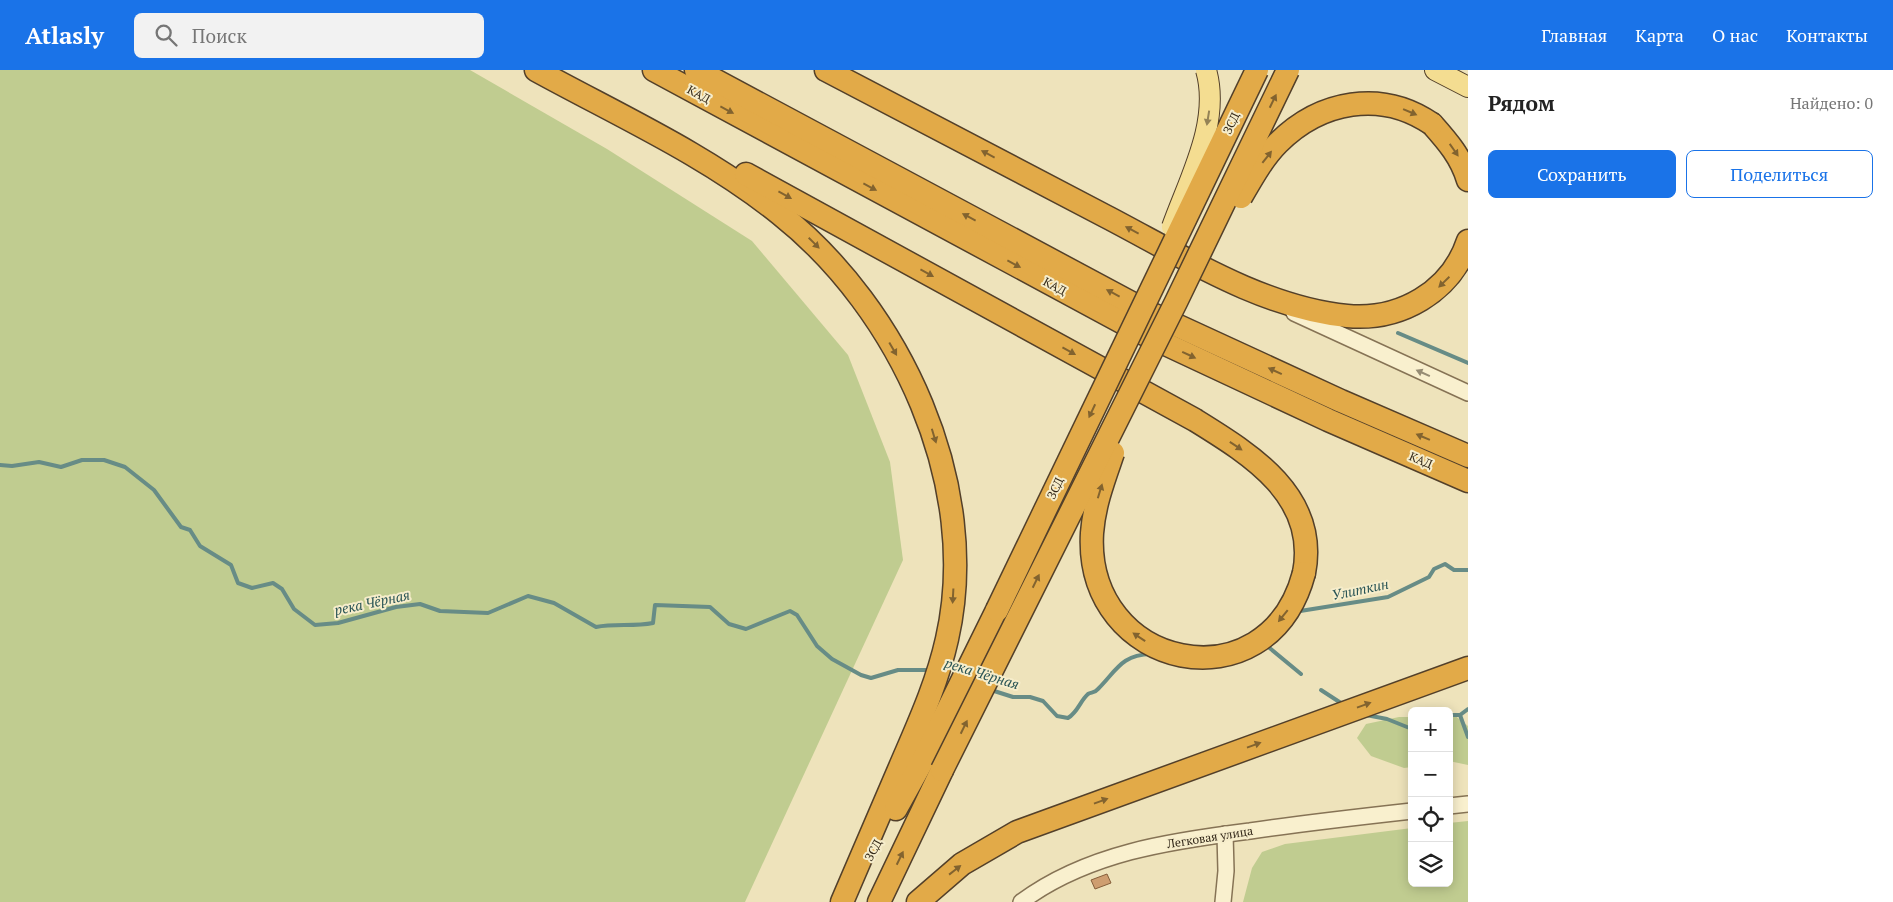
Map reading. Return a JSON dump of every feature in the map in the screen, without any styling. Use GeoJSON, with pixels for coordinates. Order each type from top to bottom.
{"type":"FeatureCollection","features":[{"type":"Feature","properties":{"kind":"highway"},"geometry":{"type":"LineString","coordinates":[[536,70],[719,171],[782,215],[814,244],[842,274],[882,330],[916,390],[930,423],[941,459],[951,511],[955,556],[948,637],[925,712],[924,761]]}},
{"type":"Feature","properties":{"kind":"highway"},"geometry":{"type":"LineString","coordinates":[[558,70],[1195,420],[1249,455],[1281,486],[1294,505],[1302,526],[1305,551],[1304,573],[1294,604],[1270,632],[1240,651],[1219,657],[1180,656],[1160,651],[1133,634],[1122,622],[1101,587],[1094,564],[1092,534],[1099,494],[1144,364]]}},
{"type":"Feature","properties":{"kind":"highway","name":"КАД"},"geometry":{"type":"LineString","coordinates":[[654,70],[1142,333],[1328,420],[1468,481]]}},
{"type":"Feature","properties":{"kind":"highway","name":"КАД"},"geometry":{"type":"LineString","coordinates":[[696,70],[1150,312],[1341,401],[1468,456]]}},
{"type":"Feature","properties":{"kind":"highway"},"geometry":{"type":"LineString","coordinates":[[826,70],[1222,277],[1308,309],[1348,316],[1376,315],[1405,308],[1429,295],[1450,276],[1468,241]]}},
{"type":"Feature","properties":{"kind":"highway","name":"ЗСД"},"geometry":{"type":"LineString","coordinates":[[879,902],[924,761],[1150,288],[1257,70]]}},
{"type":"Feature","properties":{"kind":"highway","name":"ЗСД"},"geometry":{"type":"LineString","coordinates":[[843,902],[924,761],[1144,364],[1288,70]]}},
{"type":"Feature","properties":{"kind":"highway"},"geometry":{"type":"LineString","coordinates":[[1176,302],[1264,158],[1294,129],[1327,109],[1362,102],[1391,105],[1414,114],[1432,124],[1451,145],[1461,161],[1468,180]]}},
{"type":"Feature","properties":{"kind":"highway"},"geometry":{"type":"LineString","coordinates":[[918,902],[962,864],[1017,832],[1468,668]]}},
{"type":"Feature","properties":{"kind":"main road"},"geometry":{"type":"LineString","coordinates":[[1150,288],[1206,130],[1210,102],[1206,70]]}},
{"type":"Feature","properties":{"kind":"main road"},"geometry":{"type":"LineString","coordinates":[[1435,70],[1468,83]]}},
{"type":"Feature","properties":{"kind":"main road"},"geometry":{"type":"LineString","coordinates":[[1435,70],[1468,87]]}},
{"type":"Feature","properties":{"kind":"street"},"geometry":{"type":"LineString","coordinates":[[1222,277],[1338,335],[1468,393]]}},
{"type":"Feature","properties":{"kind":"street"},"geometry":{"type":"LineString","coordinates":[[1453,806],[1468,804]]}},
{"type":"Feature","properties":{"kind":"street","name":"Легковая улица"},"geometry":{"type":"LineString","coordinates":[[1021,902],[1067,874],[1108,858],[1172,842],[1408,811]]}},
{"type":"Feature","properties":{"kind":"street"},"geometry":{"type":"LineString","coordinates":[[1223,902],[1226,871],[1225,834]]}},
{"type":"Feature","properties":{"kind":"green space"},"geometry":{"type":"Polygon","coordinates":[[[0,70],[470,70],[607,149],[752,241],[848,355],[890,462],[903,560],[745,902],[0,902],[0,70]]]}},
{"type":"Feature","properties":{"kind":"green space"},"geometry":{"type":"Polygon","coordinates":[[[1453,714],[1468,726],[1468,765],[1453,762],[1453,714]]]}},
{"type":"Feature","properties":{"kind":"green space"},"geometry":{"type":"Polygon","coordinates":[[[1408,717],[1408,768],[1404,768],[1371,756],[1357,738],[1366,724],[1408,717]]]}},
{"type":"Feature","properties":{"kind":"green space"},"geometry":{"type":"Polygon","coordinates":[[[1468,821],[1468,902],[1243,902],[1252,868],[1262,852],[1285,844],[1408,829],[1408,887],[1453,887],[1453,823],[1468,821]]]}},
{"type":"Feature","properties":{"kind":"building"},"geometry":{"type":"Polygon","coordinates":[[[1107,874],[1111,883],[1095,889],[1091,880],[1107,874]]]}},
{"type":"Feature","properties":{"kind":"waterway"},"geometry":{"type":"LineString","coordinates":[[1398,333],[1468,363]]}},
{"type":"Feature","properties":{"kind":"waterway","name":"река Чёрная"},"geometry":{"type":"LineString","coordinates":[[0,465],[12,466],[39,462],[61,467],[82,460],[104,460],[125,467],[154,490],[181,527],[190,530],[200,546],[231,565],[238,583],[252,588],[273,583],[282,589],[294,609],[315,625],[338,623],[396,607],[420,604],[440,611],[488,613],[528,596],[554,603],[596,627],[653,623],[655,605],[710,607],[729,624],[746,629],[790,611],[797,615],[817,646],[832,659],[861,675],[871,678],[898,670],[930,670]]}},
{"type":"Feature","properties":{"kind":"waterway","name":"Улиткин"},"geometry":{"type":"LineString","coordinates":[[1294,612],[1388,597],[1429,577],[1434,569],[1445,564],[1454,570],[1468,570]]}},
{"type":"Feature","properties":{"kind":"waterway","name":"река Чёрная"},"geometry":{"type":"LineString","coordinates":[[1266,645],[1301,674]]}},
{"type":"Feature","properties":{"kind":"waterway","name":"река Чёрная"},"geometry":{"type":"LineString","coordinates":[[991,690],[1013,697],[1030,697],[1043,701],[1057,716],[1068,718],[1088,694],[1097,690],[1120,665],[1133,657],[1151,654]]}},
{"type":"Feature","properties":{"kind":"waterway","name":"река Чёрная"},"geometry":{"type":"LineString","coordinates":[[1321,690],[1344,705]]}},
{"type":"Feature","properties":{"kind":"waterway"},"geometry":{"type":"LineString","coordinates":[[1460,715],[1468,709]]}},
{"type":"Feature","properties":{"kind":"waterway","name":"река Чёрная"},"geometry":{"type":"LineString","coordinates":[[1366,715],[1387,719],[1408,727]]}},
{"type":"Feature","properties":{"kind":"waterway","name":"река Чёрная"},"geometry":{"type":"LineString","coordinates":[[1453,715],[1460,715],[1468,737]]}}]}
